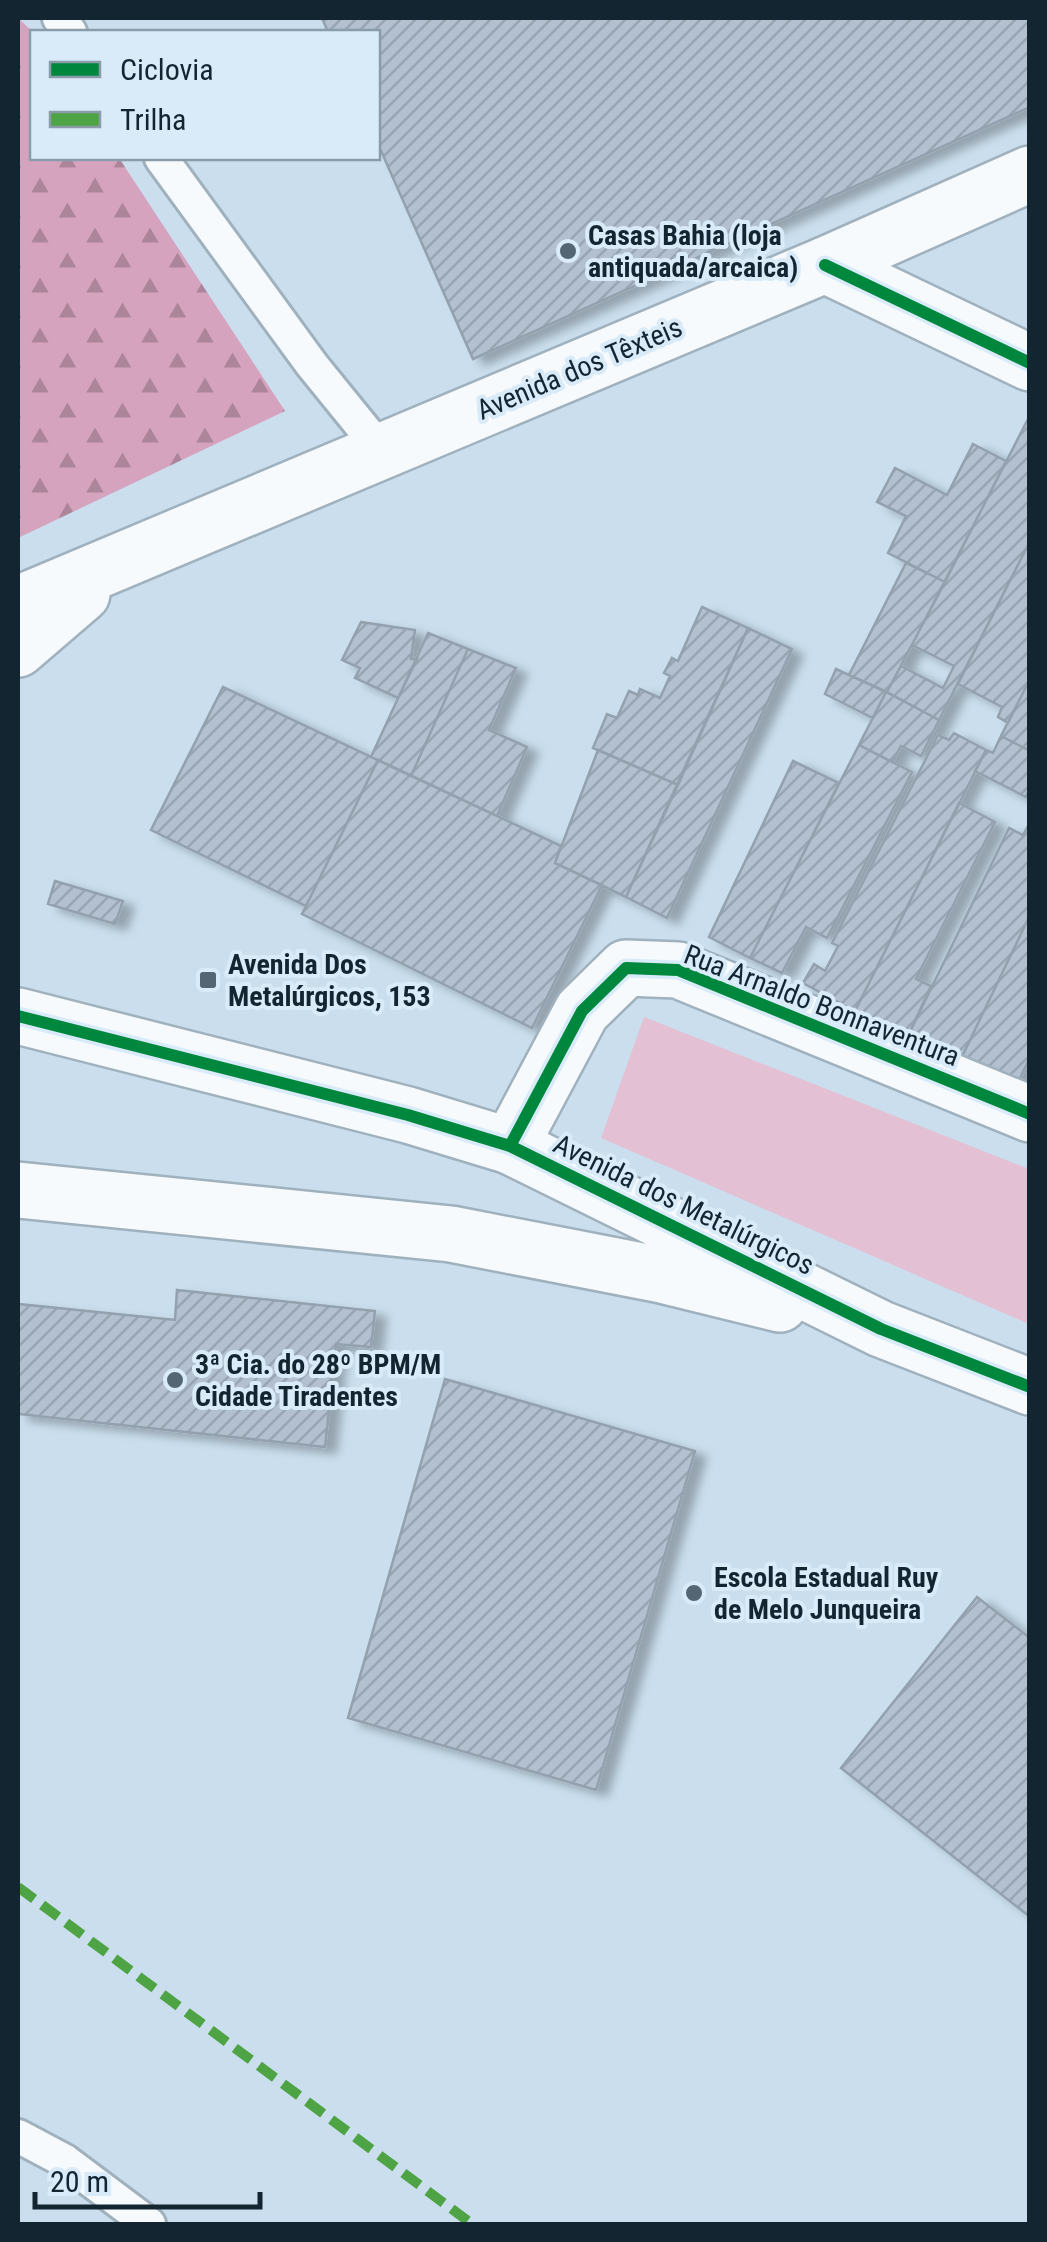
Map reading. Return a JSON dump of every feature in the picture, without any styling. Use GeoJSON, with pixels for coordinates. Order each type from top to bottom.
{"type":"FeatureCollection","features":[{"type":"Feature","properties":{"kind":"main road","name":"Avenida dos Têxteis"},"geometry":{"type":"LineString","coordinates":[[18,604],[825,265],[1030,174]]}},
{"type":"Feature","properties":{"kind":"main road"},"geometry":{"type":"LineString","coordinates":[[825,265],[1030,362]]}},
{"type":"Feature","properties":{"kind":"main road","name":"Avenida dos Têxteis"},"geometry":{"type":"LineString","coordinates":[[18,649],[127,556]]}},
{"type":"Feature","properties":{"kind":"main road","name":"Rua Arnaldo Bonnaventura"},"geometry":{"type":"LineString","coordinates":[[510,1146],[582,1011],[626,968],[678,970],[1030,1114]]}},
{"type":"Feature","properties":{"kind":"main road","name":"Avenida dos Metalúrgicos"},"geometry":{"type":"LineString","coordinates":[[18,1016],[408,1115],[510,1146],[881,1329],[1030,1387]]}},
{"type":"Feature","properties":{"kind":"main road","name":"Avenida dos Metalúrgicos"},"geometry":{"type":"LineString","coordinates":[[18,1190],[450,1234],[662,1275],[881,1329]]}},
{"type":"Feature","properties":{"kind":"lane"},"geometry":{"type":"LineString","coordinates":[[162,160],[312,365],[380,450]]}},
{"type":"Feature","properties":{"kind":"lane"},"geometry":{"type":"LineString","coordinates":[[18,2136],[66,2161],[150,2224]]}},
{"type":"Feature","properties":{"kind":"green space"},"geometry":{"type":"Polygon","coordinates":[[[18,18],[31,30],[30,160],[120,160],[285,411],[18,538],[18,18]]]}},
{"type":"Feature","properties":{"kind":"shaded area"},"geometry":{"type":"Polygon","coordinates":[[[644,1017],[1029,1169],[1029,1324],[601,1138],[644,1017]]]}},
{"type":"Feature","properties":{"kind":"building","name":"Casas Bahia (loja antiquada/arcaica)"},"geometry":{"type":"Polygon","coordinates":[[[322,18],[1030,18],[1030,107],[473,359],[380,149],[380,30],[327,30],[322,18]]]}},
{"type":"Feature","properties":{"kind":"building"},"geometry":{"type":"Polygon","coordinates":[[[1030,415],[1030,541],[939,720],[887,692],[901,666],[943,688],[954,666],[912,645],[1030,415]]]}},
{"type":"Feature","properties":{"kind":"building"},"geometry":{"type":"Polygon","coordinates":[[[973,444],[1006,461],[945,582],[888,553],[906,516],[877,502],[895,468],[947,495],[973,444]]]}},
{"type":"Feature","properties":{"kind":"building"},"geometry":{"type":"Polygon","coordinates":[[[1030,541],[1030,679],[1008,723],[998,717],[1002,707],[958,684],[1030,541]]]}},
{"type":"Feature","properties":{"kind":"building"},"geometry":{"type":"Polygon","coordinates":[[[906,563],[945,582],[887,692],[849,675],[906,563]]]}},
{"type":"Feature","properties":{"kind":"building"},"geometry":{"type":"Polygon","coordinates":[[[702,607],[748,628],[678,785],[593,748],[607,714],[617,718],[629,691],[638,695],[640,689],[660,698],[670,676],[664,673],[672,658],[678,661],[702,607]]]}},
{"type":"Feature","properties":{"kind":"building"},"geometry":{"type":"Polygon","coordinates":[[[361,622],[415,630],[411,659],[417,659],[398,698],[355,678],[360,668],[342,660],[361,622]]]}},
{"type":"Feature","properties":{"kind":"building"},"geometry":{"type":"Polygon","coordinates":[[[748,628],[792,649],[667,918],[626,897],[748,628]]]}},
{"type":"Feature","properties":{"kind":"building"},"geometry":{"type":"Polygon","coordinates":[[[428,633],[468,649],[411,776],[371,757],[428,633]]]}},
{"type":"Feature","properties":{"kind":"building"},"geometry":{"type":"Polygon","coordinates":[[[468,649],[516,668],[489,730],[527,747],[497,816],[411,776],[468,649]]]}},
{"type":"Feature","properties":{"kind":"building"},"geometry":{"type":"Polygon","coordinates":[[[836,669],[886,692],[873,718],[825,694],[836,669]]]}},
{"type":"Feature","properties":{"kind":"building"},"geometry":{"type":"Polygon","coordinates":[[[1030,679],[1030,751],[1001,736],[1030,679]]]}},
{"type":"Feature","properties":{"kind":"building"},"geometry":{"type":"Polygon","coordinates":[[[223,687],[378,760],[306,906],[151,830],[223,687]]]}},
{"type":"Feature","properties":{"kind":"building"},"geometry":{"type":"Polygon","coordinates":[[[886,692],[939,720],[921,756],[901,746],[892,762],[859,745],[886,692]]]}},
{"type":"Feature","properties":{"kind":"building"},"geometry":{"type":"Polygon","coordinates":[[[954,733],[986,750],[855,1011],[803,983],[814,964],[825,971],[838,946],[832,943],[938,735],[949,740],[954,733]]]}},
{"type":"Feature","properties":{"kind":"building"},"geometry":{"type":"Polygon","coordinates":[[[1001,736],[1030,751],[1030,788],[1026,797],[975,771],[986,750],[993,753],[1001,736]]]}},
{"type":"Feature","properties":{"kind":"building"},"geometry":{"type":"Polygon","coordinates":[[[859,745],[912,772],[827,938],[806,927],[782,973],[750,958],[859,745]]]}},
{"type":"Feature","properties":{"kind":"building"},"geometry":{"type":"Polygon","coordinates":[[[598,750],[678,785],[626,897],[555,863],[598,750]]]}},
{"type":"Feature","properties":{"kind":"building"},"geometry":{"type":"Polygon","coordinates":[[[378,760],[561,846],[555,863],[602,885],[532,1028],[302,914],[378,760]]]}},
{"type":"Feature","properties":{"kind":"building"},"geometry":{"type":"Polygon","coordinates":[[[793,761],[839,783],[750,958],[709,937],[793,761]]]}},
{"type":"Feature","properties":{"kind":"building"},"geometry":{"type":"Polygon","coordinates":[[[959,803],[995,822],[916,979],[931,986],[907,1038],[855,1011],[959,803]]]}},
{"type":"Feature","properties":{"kind":"building"},"geometry":{"type":"Polygon","coordinates":[[[1030,822],[1030,915],[959,1063],[907,1038],[1009,828],[1023,835],[1030,822]]]}},
{"type":"Feature","properties":{"kind":"building"},"geometry":{"type":"Polygon","coordinates":[[[55,881],[123,901],[115,924],[48,904],[55,881]]]}},
{"type":"Feature","properties":{"kind":"building"},"geometry":{"type":"Polygon","coordinates":[[[1030,915],[1030,1057],[1015,1089],[959,1063],[1030,915]]]}},
{"type":"Feature","properties":{"kind":"building","name":"3ª Cia. do 28º BPM/M Cidade Tiradentes"},"geometry":{"type":"Polygon","coordinates":[[[177,1290],[375,1311],[371,1347],[336,1344],[325,1447],[18,1414],[18,1304],[175,1320],[177,1290]]]}},
{"type":"Feature","properties":{"kind":"building"},"geometry":{"type":"Polygon","coordinates":[[[445,1379],[695,1451],[596,1790],[348,1718],[445,1379]]]}},
{"type":"Feature","properties":{"kind":"building"},"geometry":{"type":"Polygon","coordinates":[[[977,1597],[1030,1638],[1030,1917],[841,1768],[977,1597]]]}},
{"type":"Feature","properties":{"kind":"marked path"},"geometry":{"type":"LineString","coordinates":[[18,1887],[472,2224]]}},
{"type":"Feature","properties":{"kind":"cycle path"},"geometry":{"type":"LineString","coordinates":[[825,265],[1030,363]]}},
{"type":"Feature","properties":{"kind":"cycle path"},"geometry":{"type":"LineString","coordinates":[[510,1146],[582,1011],[626,968],[678,970],[1030,1114]]}},
{"type":"Feature","properties":{"kind":"cycle path"},"geometry":{"type":"LineString","coordinates":[[18,1016],[408,1115],[510,1146],[881,1329],[1030,1387]]}},
{"type":"Feature","properties":{"kind":"place","name":"Casas Bahia (loja antiquada/arcaica)"},"geometry":{"type":"Point","coordinates":[568,251]}},
{"type":"Feature","properties":{"kind":"place","name":"Avenida Dos Metalúrgicos, 153"},"geometry":{"type":"Point","coordinates":[208,980]}},
{"type":"Feature","properties":{"kind":"place","name":"3ª Cia. do 28º BPM/M Cidade Tiradentes"},"geometry":{"type":"Point","coordinates":[175,1380]}},
{"type":"Feature","properties":{"kind":"place","name":"Escola Estadual Ruy de Melo Junqueira"},"geometry":{"type":"Point","coordinates":[694,1593]}}]}
